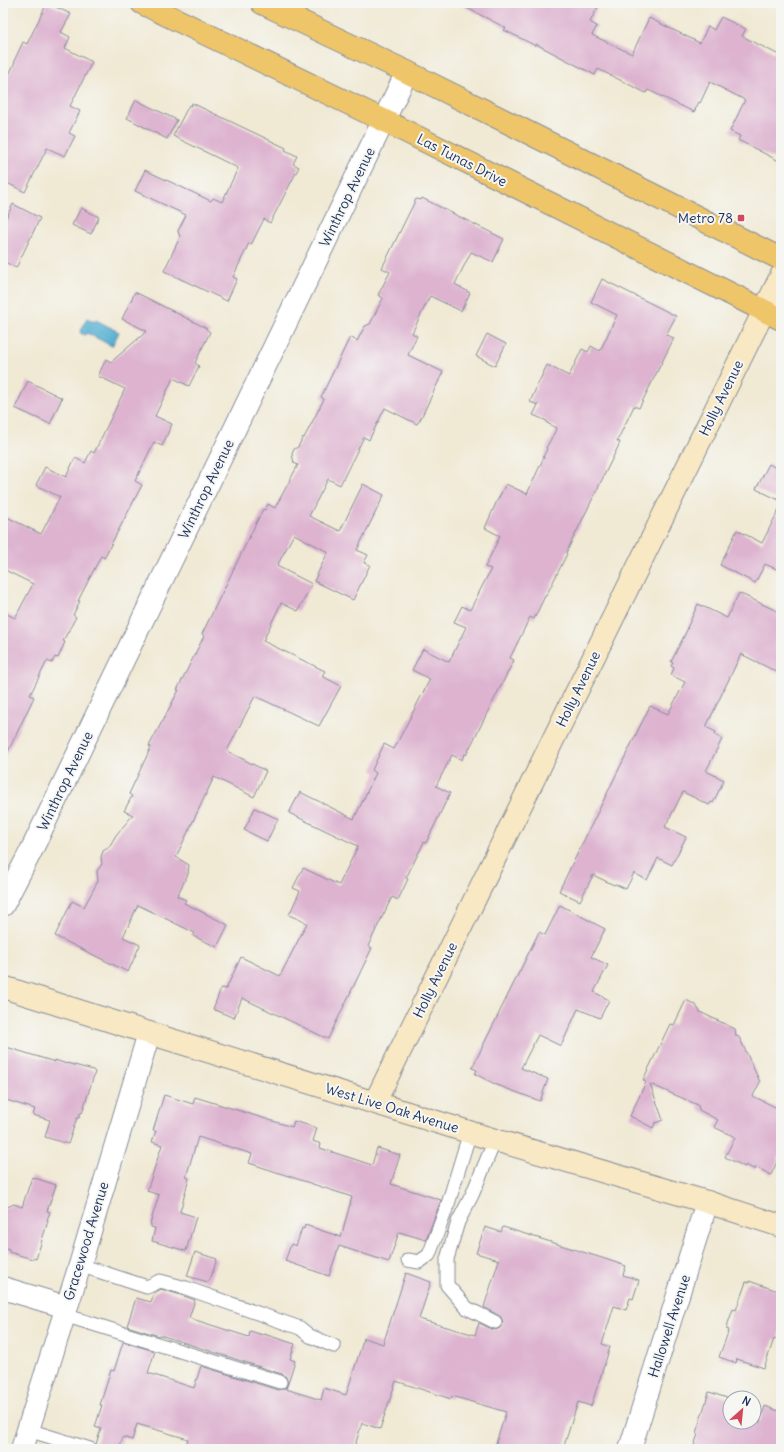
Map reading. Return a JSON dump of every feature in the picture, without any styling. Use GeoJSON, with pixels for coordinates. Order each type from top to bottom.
{"type":"FeatureCollection","features":[{"type":"Feature","properties":{"kind":"main road","name":"Las Tunas Drive"},"geometry":{"type":"LineString","coordinates":[[142,3],[383,120],[773,315]]}},
{"type":"Feature","properties":{"kind":"main road"},"geometry":{"type":"LineString","coordinates":[[262,3],[407,72],[781,259]]}},
{"type":"Feature","properties":{"kind":"street","name":"Winthrop Avenue"},"geometry":{"type":"LineString","coordinates":[[3,904],[34,845],[407,72]]}},
{"type":"Feature","properties":{"kind":"street","name":"Holly Avenue"},"geometry":{"type":"LineString","coordinates":[[375,1102],[773,315],[781,276]]}},
{"type":"Feature","properties":{"kind":"street","name":"West Live Oak Avenue"},"geometry":{"type":"LineString","coordinates":[[3,987],[495,1140],[707,1202],[781,1226]]}},
{"type":"Feature","properties":{"kind":"street","name":"Gracewood Avenue"},"geometry":{"type":"LineString","coordinates":[[25,1440],[80,1265],[149,1033]]}},
{"type":"Feature","properties":{"kind":"street","name":"Hallowell Avenue"},"geometry":{"type":"LineString","coordinates":[[630,1449],[707,1202]]}},
{"type":"Feature","properties":{"kind":"street"},"geometry":{"type":"LineString","coordinates":[[3,1288],[65,1311]]}},
{"type":"Feature","properties":{"kind":"lane"},"geometry":{"type":"LineString","coordinates":[[408,1260],[419,1262],[429,1256],[448,1204],[470,1132]]}},
{"type":"Feature","properties":{"kind":"lane"},"geometry":{"type":"LineString","coordinates":[[495,1140],[472,1195],[458,1222],[447,1259],[447,1285],[467,1308],[495,1322]]}},
{"type":"Feature","properties":{"kind":"lane"},"geometry":{"type":"LineString","coordinates":[[80,1265],[147,1287],[160,1281],[186,1288],[300,1328],[310,1336],[334,1346]]}},
{"type":"Feature","properties":{"kind":"lane"},"geometry":{"type":"LineString","coordinates":[[65,1311],[280,1382]]}},
{"type":"Feature","properties":{"kind":"lane"},"geometry":{"type":"LineString","coordinates":[[25,1440],[90,1449]]}},
{"type":"Feature","properties":{"kind":"water"},"geometry":{"type":"Polygon","coordinates":[[[87,318],[95,322],[96,320],[119,332],[112,346],[87,333],[85,335],[80,333],[87,318]]]}},
{"type":"Feature","properties":{"kind":"building"},"geometry":{"type":"Polygon","coordinates":[[[47,3],[71,14],[61,32],[70,37],[65,48],[92,62],[70,106],[80,111],[69,133],[75,136],[65,156],[47,148],[25,192],[3,181],[3,87],[23,42],[27,44],[47,3]]]}},
{"type":"Feature","properties":{"kind":"building"},"geometry":{"type":"Polygon","coordinates":[[[457,3],[600,3],[590,22],[597,26],[592,35],[632,54],[649,18],[700,43],[708,26],[714,30],[721,17],[746,29],[742,36],[781,56],[781,162],[738,140],[740,136],[730,131],[745,100],[710,82],[694,112],[648,90],[646,93],[598,69],[595,75],[536,44],[536,46],[504,30],[506,28],[457,3]]]}},
{"type":"Feature","properties":{"kind":"building"},"geometry":{"type":"Polygon","coordinates":[[[136,100],[177,120],[167,139],[127,118],[136,100]]]}},
{"type":"Feature","properties":{"kind":"building"},"geometry":{"type":"Polygon","coordinates":[[[192,103],[286,148],[285,150],[297,156],[293,164],[299,167],[270,223],[264,219],[251,245],[249,243],[233,277],[237,279],[227,301],[164,271],[180,237],[178,231],[186,215],[135,191],[145,170],[211,201],[213,198],[222,202],[238,168],[173,136],[189,105],[191,106],[192,103]]]}},
{"type":"Feature","properties":{"kind":"building"},"geometry":{"type":"Polygon","coordinates":[[[422,198],[504,239],[493,262],[471,252],[455,284],[470,293],[461,311],[430,296],[412,333],[417,336],[408,355],[443,372],[420,420],[417,424],[385,408],[369,440],[364,437],[340,485],[328,479],[309,516],[340,531],[363,484],[384,495],[357,550],[368,555],[364,563],[370,565],[353,600],[314,581],[328,552],[294,534],[277,566],[312,584],[298,611],[281,603],[263,641],[325,671],[322,676],[341,686],[319,726],[255,696],[227,751],[266,771],[254,797],[214,777],[176,857],[189,865],[188,874],[177,896],[186,900],[184,903],[228,925],[217,947],[193,936],[195,933],[138,905],[123,937],[140,945],[128,972],[55,936],[72,901],[84,907],[98,881],[97,871],[102,864],[101,857],[103,851],[109,847],[116,835],[133,815],[124,811],[132,796],[129,794],[151,747],[149,746],[179,690],[177,690],[204,636],[202,634],[263,509],[265,510],[268,504],[275,508],[298,465],[294,463],[292,454],[294,449],[298,447],[303,437],[304,438],[324,399],[321,397],[350,337],[357,341],[365,326],[370,324],[383,298],[378,295],[390,272],[382,268],[416,199],[421,200],[422,198]]]}},
{"type":"Feature","properties":{"kind":"building"},"geometry":{"type":"Polygon","coordinates":[[[13,204],[40,218],[16,268],[3,261],[3,224],[13,204]]]}},
{"type":"Feature","properties":{"kind":"building"},"geometry":{"type":"Polygon","coordinates":[[[81,208],[99,217],[91,234],[72,225],[81,208]]]}},
{"type":"Feature","properties":{"kind":"building"},"geometry":{"type":"Polygon","coordinates":[[[602,279],[676,316],[666,335],[674,338],[639,408],[634,406],[617,441],[620,442],[618,447],[566,553],[567,554],[534,619],[530,617],[510,658],[514,660],[466,755],[464,754],[462,760],[452,755],[436,786],[450,793],[426,843],[424,842],[406,878],[408,879],[398,900],[392,897],[368,946],[372,948],[328,1039],[242,998],[234,1018],[213,1009],[221,988],[226,989],[241,957],[280,976],[307,923],[289,915],[300,891],[293,888],[303,868],[339,885],[358,846],[289,813],[300,792],[354,819],[376,773],[372,770],[384,744],[394,749],[430,679],[412,670],[423,649],[449,662],[466,627],[454,622],[462,606],[470,610],[491,569],[485,567],[500,536],[485,528],[496,503],[506,484],[527,494],[544,457],[546,448],[557,428],[547,423],[547,421],[533,415],[538,405],[530,402],[547,365],[569,376],[582,349],[588,352],[591,346],[600,351],[617,315],[591,302],[602,279]]]}},
{"type":"Feature","properties":{"kind":"building"},"geometry":{"type":"Polygon","coordinates":[[[135,292],[206,328],[210,332],[195,363],[199,366],[189,386],[173,378],[155,416],[172,424],[162,446],[154,442],[135,481],[142,485],[104,558],[101,556],[78,601],[80,601],[73,615],[76,617],[63,641],[65,642],[58,658],[55,657],[52,663],[47,661],[30,695],[34,697],[3,762],[3,612],[15,618],[33,584],[3,569],[3,515],[41,534],[60,497],[36,485],[45,467],[66,477],[75,458],[85,463],[91,451],[94,453],[125,389],[98,376],[106,359],[111,362],[147,331],[122,319],[135,292]]]}},
{"type":"Feature","properties":{"kind":"building"},"geometry":{"type":"Polygon","coordinates":[[[487,334],[506,344],[495,366],[476,356],[487,334]]]}},
{"type":"Feature","properties":{"kind":"building"},"geometry":{"type":"Polygon","coordinates":[[[28,381],[62,398],[50,424],[15,408],[28,381]]]}},
{"type":"Feature","properties":{"kind":"building"},"geometry":{"type":"Polygon","coordinates":[[[769,464],[781,471],[781,501],[756,489],[769,464]]]}},
{"type":"Feature","properties":{"kind":"building"},"geometry":{"type":"Polygon","coordinates":[[[781,505],[781,571],[765,564],[755,583],[720,565],[737,530],[762,543],[781,505]]]}},
{"type":"Feature","properties":{"kind":"building"},"geometry":{"type":"Polygon","coordinates":[[[739,593],[781,613],[781,674],[741,654],[706,727],[716,732],[715,735],[722,739],[706,771],[724,780],[713,803],[711,802],[709,805],[683,792],[665,827],[686,837],[672,865],[658,858],[647,880],[634,873],[626,889],[593,875],[580,901],[559,891],[650,706],[668,714],[685,682],[671,675],[674,668],[671,666],[673,663],[671,662],[698,604],[727,618],[739,593]]]}},
{"type":"Feature","properties":{"kind":"building"},"geometry":{"type":"Polygon","coordinates":[[[255,808],[278,819],[267,841],[244,830],[255,808]]]}},
{"type":"Feature","properties":{"kind":"building"},"geometry":{"type":"Polygon","coordinates":[[[560,905],[605,929],[591,957],[608,965],[594,992],[609,1000],[600,1018],[578,1009],[561,1046],[538,1035],[521,1068],[548,1079],[540,1101],[497,1085],[475,1074],[477,1070],[472,1068],[539,932],[545,935],[560,905]]]}},
{"type":"Feature","properties":{"kind":"building"},"geometry":{"type":"Polygon","coordinates":[[[686,1000],[696,1005],[700,1012],[735,1029],[736,1036],[739,1037],[760,1082],[753,1096],[781,1110],[781,1153],[771,1175],[756,1167],[755,1170],[746,1165],[745,1167],[725,1157],[735,1137],[714,1127],[718,1120],[699,1110],[698,1105],[650,1084],[663,1120],[655,1123],[653,1128],[630,1116],[646,1082],[643,1080],[670,1024],[674,1025],[686,1000]]]}},
{"type":"Feature","properties":{"kind":"building"},"geometry":{"type":"Polygon","coordinates":[[[3,1046],[55,1062],[55,1060],[93,1070],[95,1072],[82,1113],[80,1113],[79,1118],[77,1118],[68,1144],[45,1137],[50,1120],[33,1115],[35,1109],[3,1099],[3,1046]]]}},
{"type":"Feature","properties":{"kind":"building"},"geometry":{"type":"Polygon","coordinates":[[[164,1095],[193,1104],[195,1097],[292,1127],[294,1121],[317,1128],[313,1141],[321,1144],[320,1148],[372,1165],[377,1148],[400,1155],[391,1184],[441,1200],[426,1240],[399,1232],[389,1262],[339,1246],[329,1276],[285,1261],[291,1244],[296,1246],[302,1228],[304,1229],[305,1225],[341,1237],[352,1197],[249,1163],[252,1154],[198,1137],[186,1177],[189,1178],[180,1212],[196,1217],[186,1251],[152,1241],[155,1228],[151,1227],[150,1224],[159,1195],[147,1191],[162,1145],[152,1142],[156,1131],[153,1131],[164,1095]]]}},
{"type":"Feature","properties":{"kind":"building"},"geometry":{"type":"Polygon","coordinates":[[[32,1177],[56,1185],[47,1211],[50,1212],[48,1221],[36,1259],[9,1252],[9,1250],[3,1248],[3,1209],[14,1204],[22,1207],[32,1177]]]}},
{"type":"Feature","properties":{"kind":"building"},"geometry":{"type":"Polygon","coordinates":[[[485,1227],[501,1232],[503,1227],[626,1266],[623,1275],[639,1280],[633,1299],[630,1298],[626,1310],[614,1306],[602,1344],[610,1347],[591,1406],[578,1402],[563,1449],[494,1449],[506,1412],[452,1396],[451,1399],[396,1381],[380,1429],[362,1423],[354,1449],[185,1449],[188,1439],[137,1424],[132,1440],[123,1437],[119,1449],[105,1449],[98,1447],[96,1444],[101,1429],[95,1427],[102,1405],[100,1405],[111,1370],[114,1371],[123,1342],[155,1351],[148,1373],[194,1388],[201,1366],[278,1390],[285,1388],[287,1385],[286,1389],[321,1400],[324,1388],[346,1395],[364,1338],[383,1344],[406,1273],[431,1282],[419,1319],[475,1335],[479,1323],[496,1330],[500,1328],[503,1322],[501,1317],[484,1307],[499,1260],[476,1253],[485,1227]]]}},
{"type":"Feature","properties":{"kind":"building"},"geometry":{"type":"Polygon","coordinates":[[[195,1252],[217,1259],[208,1282],[187,1276],[195,1252]]]}},
{"type":"Feature","properties":{"kind":"building"},"geometry":{"type":"Polygon","coordinates":[[[749,1281],[781,1292],[781,1329],[777,1340],[774,1339],[764,1368],[737,1359],[736,1363],[719,1357],[729,1330],[726,1329],[733,1309],[736,1310],[746,1282],[749,1283],[749,1281]]]}},
{"type":"Feature","properties":{"kind":"building"},"geometry":{"type":"Polygon","coordinates":[[[161,1289],[195,1300],[189,1318],[249,1337],[250,1331],[295,1344],[290,1359],[295,1361],[288,1383],[286,1377],[282,1374],[127,1326],[136,1298],[151,1302],[154,1293],[161,1289]]]}},
{"type":"Feature","properties":{"kind":"building"},"geometry":{"type":"Polygon","coordinates":[[[709,1392],[722,1396],[722,1430],[762,1430],[762,1416],[765,1406],[781,1412],[781,1449],[693,1449],[698,1434],[696,1433],[709,1392]]]}},
{"type":"Feature","properties":{"kind":"place","name":"Metro 78"},"geometry":{"type":"Point","coordinates":[741,218]}}]}
